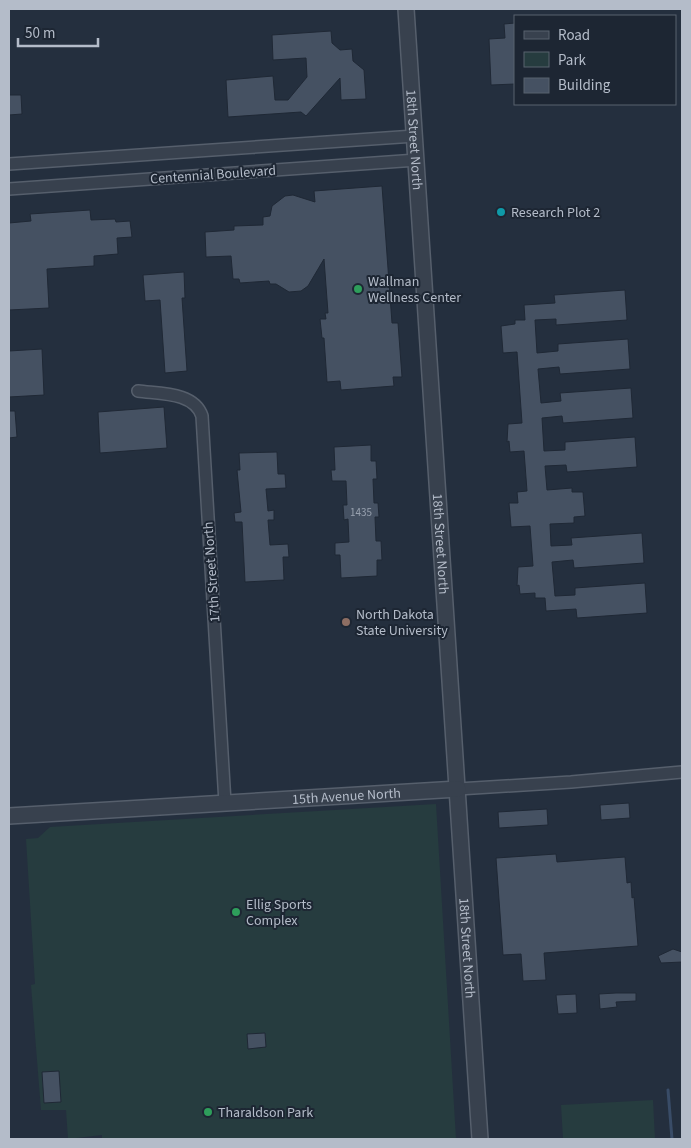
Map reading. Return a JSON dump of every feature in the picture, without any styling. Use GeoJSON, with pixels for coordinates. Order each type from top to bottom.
{"type":"FeatureCollection","features":[{"type":"Feature","properties":{"kind":"street","name":"18th Street North"},"geometry":{"type":"LineString","coordinates":[[406,9],[480,1139]]}},
{"type":"Feature","properties":{"kind":"street","name":"Centennial Boulevard"},"geometry":{"type":"LineString","coordinates":[[9,164],[415,136]]}},
{"type":"Feature","properties":{"kind":"street","name":"Centennial Boulevard"},"geometry":{"type":"LineString","coordinates":[[9,189],[417,160]]}},
{"type":"Feature","properties":{"kind":"street","name":"17th Street North"},"geometry":{"type":"LineString","coordinates":[[138,391],[191,400],[199,406],[202,416],[225,803]]}},
{"type":"Feature","properties":{"kind":"street","name":"15th Avenue North"},"geometry":{"type":"LineString","coordinates":[[9,816],[570,782],[682,772]]}},
{"type":"Feature","properties":{"kind":"green space","name":"Ellig Sports Complex"},"geometry":{"type":"Polygon","coordinates":[[[436,804],[456,1139],[102,1139],[102,1135],[68,1139],[66,1110],[41,1110],[31,985],[35,984],[26,839],[38,838],[50,827],[436,804]]]}},
{"type":"Feature","properties":{"kind":"green space"},"geometry":{"type":"Polygon","coordinates":[[[653,1100],[655,1139],[563,1139],[561,1105],[653,1100]]]}},
{"type":"Feature","properties":{"kind":"building"},"geometry":{"type":"Polygon","coordinates":[[[514,23],[514,84],[491,85],[489,39],[505,38],[504,24],[514,23]]]}},
{"type":"Feature","properties":{"kind":"building"},"geometry":{"type":"Polygon","coordinates":[[[331,31],[332,43],[340,50],[352,49],[353,61],[364,70],[366,99],[341,100],[340,78],[306,116],[301,112],[228,117],[226,80],[273,76],[275,100],[288,100],[307,77],[306,58],[273,60],[272,35],[331,31]]]}},
{"type":"Feature","properties":{"kind":"building"},"geometry":{"type":"Polygon","coordinates":[[[9,95],[21,95],[22,114],[9,115],[9,95]]]}},
{"type":"Feature","properties":{"kind":"building","name":"Wallman Wellness Center"},"geometry":{"type":"Polygon","coordinates":[[[382,186],[392,323],[398,323],[402,377],[393,377],[394,386],[341,390],[340,381],[327,382],[324,338],[322,338],[320,319],[326,319],[325,313],[328,313],[324,259],[308,286],[301,291],[289,292],[276,284],[270,284],[269,281],[240,283],[239,279],[233,279],[231,256],[206,257],[205,232],[234,230],[234,226],[263,225],[263,217],[270,216],[272,206],[285,196],[293,195],[315,202],[314,191],[382,186]]]}},
{"type":"Feature","properties":{"kind":"building"},"geometry":{"type":"Polygon","coordinates":[[[90,210],[91,220],[115,219],[116,222],[130,221],[132,237],[117,238],[118,254],[94,256],[94,266],[47,269],[49,308],[9,310],[9,223],[31,221],[30,214],[90,210]]]}},
{"type":"Feature","properties":{"kind":"building"},"geometry":{"type":"Polygon","coordinates":[[[184,272],[185,298],[182,298],[187,371],[165,373],[160,300],[145,301],[143,275],[184,272]]]}},
{"type":"Feature","properties":{"kind":"building"},"geometry":{"type":"Polygon","coordinates":[[[625,290],[627,320],[556,325],[556,319],[535,320],[537,353],[558,351],[558,344],[628,339],[630,369],[560,374],[559,367],[538,369],[541,403],[561,401],[560,393],[631,388],[633,418],[563,423],[562,416],[542,418],[544,451],[565,450],[565,442],[635,437],[637,467],[567,472],[566,465],[545,466],[547,490],[572,488],[572,492],[583,492],[585,516],[574,517],[574,523],[550,524],[551,546],[572,545],[571,538],[642,533],[644,563],[574,568],[573,560],[552,562],[555,596],[575,595],[575,588],[645,583],[647,613],[577,618],[576,609],[546,611],[545,598],[535,598],[535,593],[520,594],[519,585],[517,586],[518,567],[533,566],[530,526],[511,527],[509,503],[518,503],[517,492],[527,491],[524,451],[510,452],[509,441],[507,442],[508,424],[522,423],[517,352],[503,353],[501,326],[515,324],[515,320],[525,320],[524,305],[555,303],[554,295],[625,290]]]}},
{"type":"Feature","properties":{"kind":"building"},"geometry":{"type":"Polygon","coordinates":[[[42,349],[44,395],[9,397],[9,351],[42,349]]]}},
{"type":"Feature","properties":{"kind":"building"},"geometry":{"type":"Polygon","coordinates":[[[164,407],[167,448],[100,453],[98,412],[164,407]]]}},
{"type":"Feature","properties":{"kind":"building"},"geometry":{"type":"Polygon","coordinates":[[[9,411],[15,411],[17,437],[9,438],[9,411]]]}},
{"type":"Feature","properties":{"kind":"building"},"geometry":{"type":"Polygon","coordinates":[[[371,445],[371,461],[376,461],[377,479],[373,479],[374,503],[378,503],[379,517],[375,517],[376,541],[381,541],[382,560],[377,560],[377,576],[341,578],[340,555],[335,555],[335,543],[349,542],[348,519],[344,520],[343,505],[347,505],[346,481],[332,481],[331,470],[335,470],[334,447],[371,445]]]}},
{"type":"Feature","properties":{"kind":"building"},"geometry":{"type":"Polygon","coordinates":[[[277,452],[278,474],[285,474],[286,488],[266,489],[268,511],[274,510],[274,520],[268,520],[270,545],[288,544],[289,557],[283,557],[284,580],[245,582],[242,522],[235,522],[234,513],[241,512],[237,470],[240,470],[239,453],[277,452]]]}},
{"type":"Feature","properties":{"kind":"building"},"geometry":{"type":"Polygon","coordinates":[[[629,803],[630,818],[601,820],[600,805],[629,803]]]}},
{"type":"Feature","properties":{"kind":"building"},"geometry":{"type":"Polygon","coordinates":[[[547,809],[548,825],[499,828],[498,812],[547,809]]]}},
{"type":"Feature","properties":{"kind":"building"},"geometry":{"type":"Polygon","coordinates":[[[556,854],[557,862],[625,857],[627,883],[631,882],[632,898],[634,897],[638,946],[544,953],[546,980],[523,981],[521,954],[503,955],[496,858],[556,854]]]}},
{"type":"Feature","properties":{"kind":"building"},"geometry":{"type":"Polygon","coordinates":[[[673,949],[682,952],[682,962],[661,963],[658,956],[673,949]]]}},
{"type":"Feature","properties":{"kind":"building"},"geometry":{"type":"Polygon","coordinates":[[[636,993],[636,1001],[616,1002],[617,1007],[600,1009],[599,994],[636,993]]]}},
{"type":"Feature","properties":{"kind":"building"},"geometry":{"type":"Polygon","coordinates":[[[576,994],[577,1013],[558,1014],[556,995],[576,994]]]}},
{"type":"Feature","properties":{"kind":"building"},"geometry":{"type":"Polygon","coordinates":[[[265,1033],[266,1047],[248,1049],[247,1034],[265,1033]]]}},
{"type":"Feature","properties":{"kind":"building"},"geometry":{"type":"Polygon","coordinates":[[[59,1071],[61,1102],[44,1103],[42,1072],[59,1071]]]}},
{"type":"Feature","properties":{"kind":"waterway"},"geometry":{"type":"LineString","coordinates":[[668,1090],[672,1139]]}},
{"type":"Feature","properties":{"kind":"place","name":"Research Plot 2"},"geometry":{"type":"Point","coordinates":[501,212]}},
{"type":"Feature","properties":{"kind":"place","name":"Wallman Wellness Center"},"geometry":{"type":"Point","coordinates":[358,289]}},
{"type":"Feature","properties":{"kind":"place","name":"North Dakota State University"},"geometry":{"type":"Point","coordinates":[346,622]}},
{"type":"Feature","properties":{"kind":"place","name":"Ellig Sports Complex"},"geometry":{"type":"Point","coordinates":[236,912]}},
{"type":"Feature","properties":{"kind":"place","name":"Tharaldson Park"},"geometry":{"type":"Point","coordinates":[208,1112]}}]}
